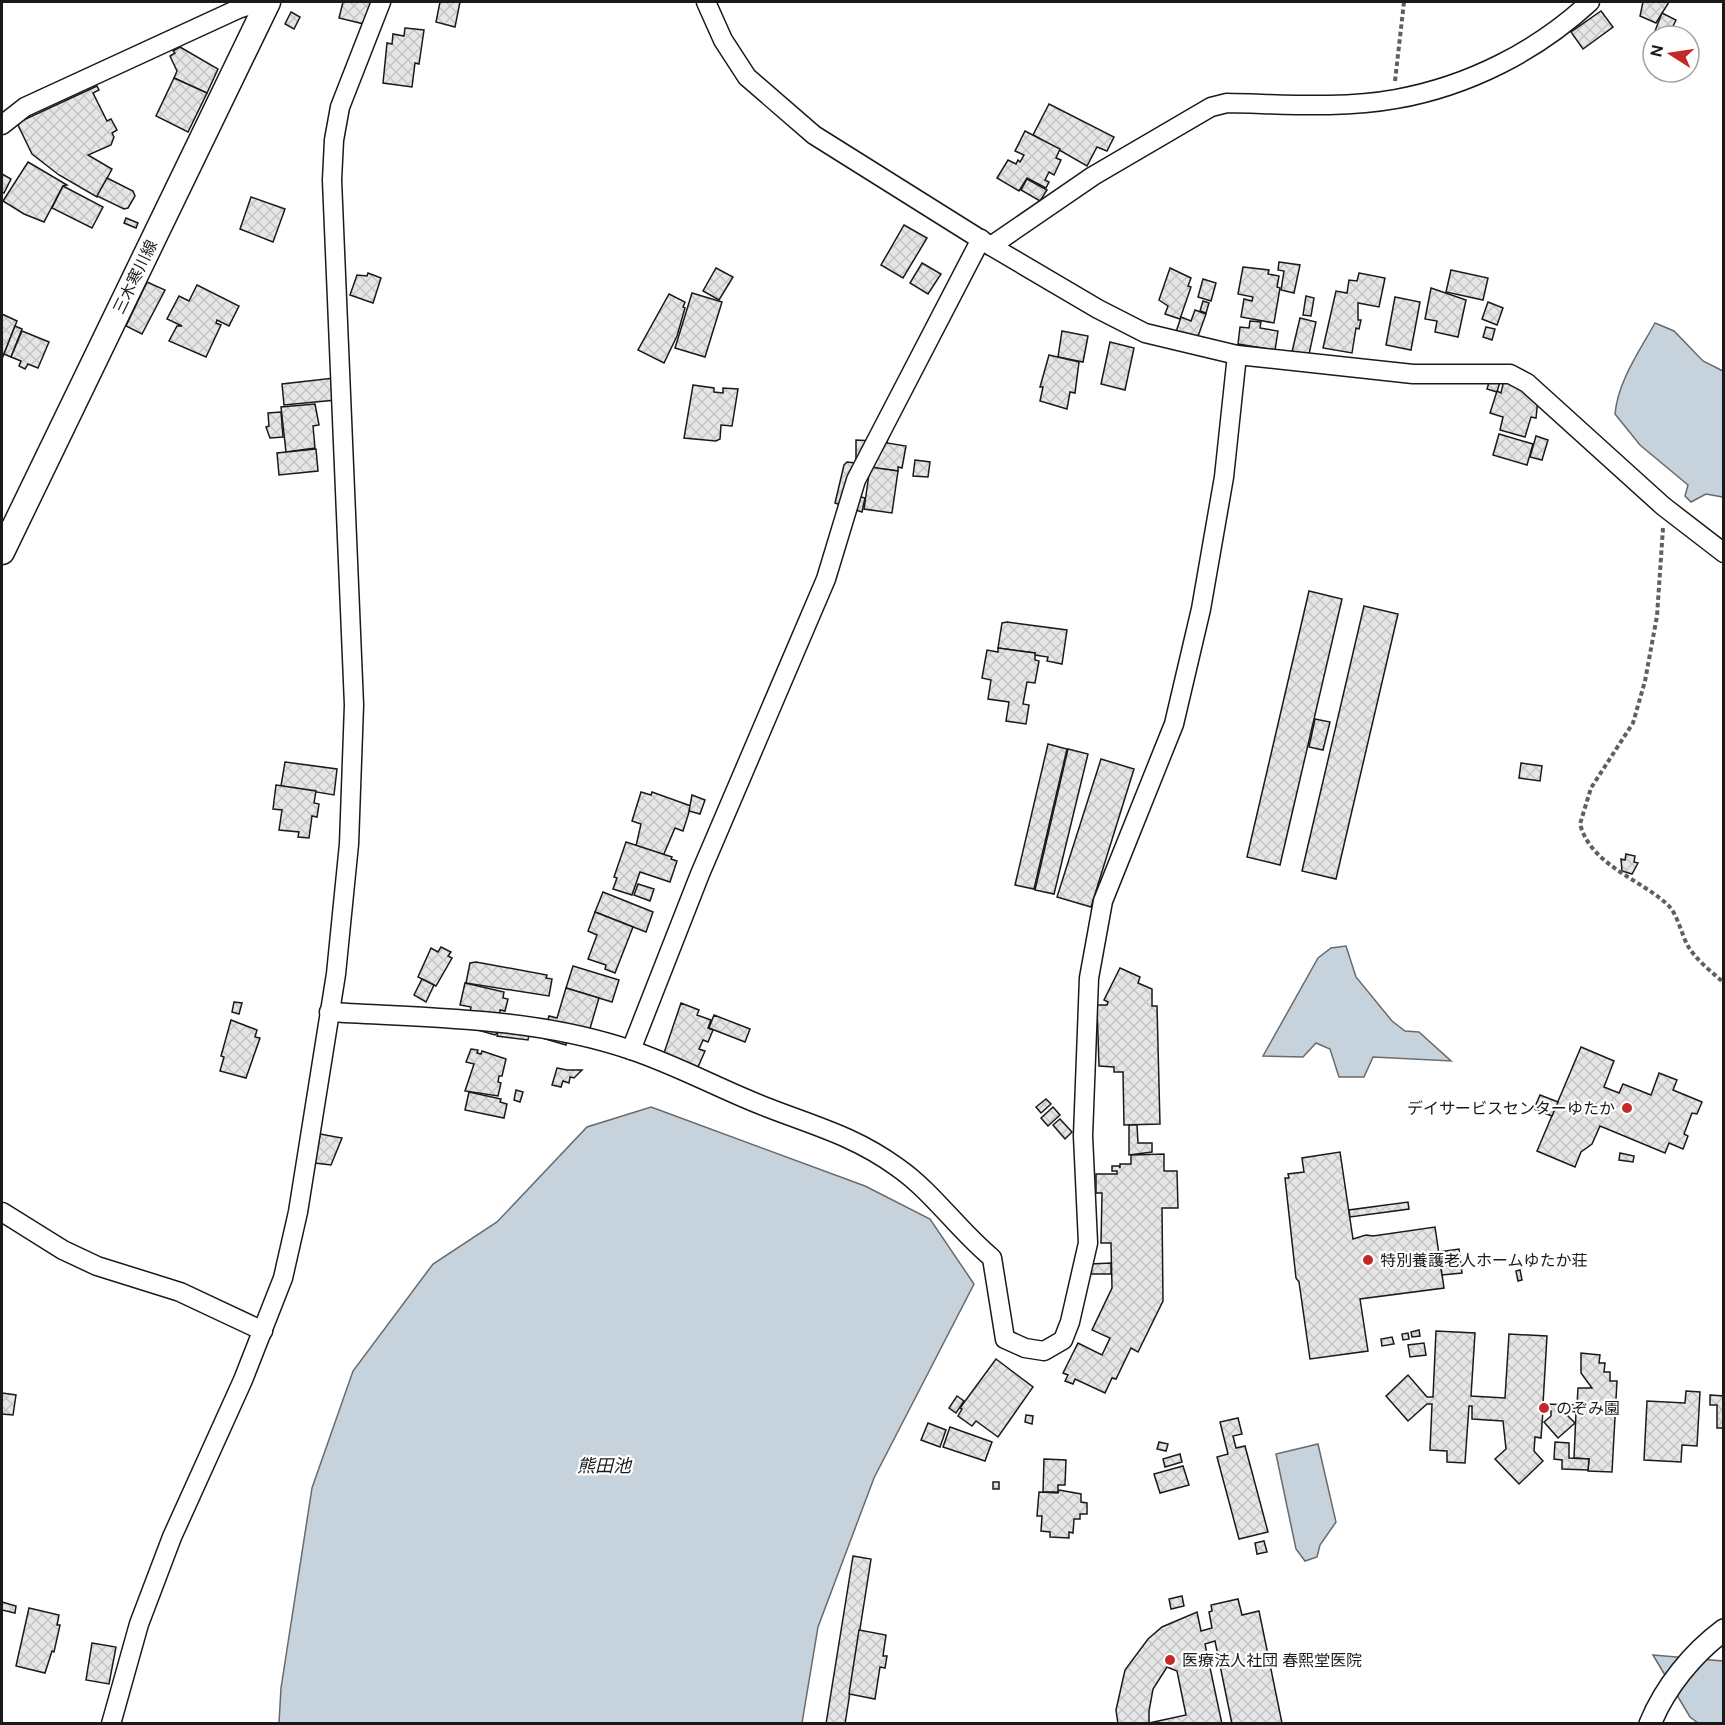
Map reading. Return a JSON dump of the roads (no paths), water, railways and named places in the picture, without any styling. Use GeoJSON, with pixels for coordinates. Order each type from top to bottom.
{"type":"FeatureCollection","features":[{"type":"Feature","properties":{"kind":"main road","name":"三木寒川線"},"geometry":{"type":"LineString","coordinates":[[2,552],[267,3]]}},
{"type":"Feature","properties":{"kind":"street"},"geometry":{"type":"LineString","coordinates":[[111,1724],[118,1689],[172,1537],[263,1331],[283,1278],[298,1212],[336,974],[349,844],[354,705],[332,180],[334,140],[340,107],[381,2]]}},
{"type":"Feature","properties":{"kind":"street"},"geometry":{"type":"LineString","coordinates":[[706,2],[723,40],[747,77],[814,135],[986,243],[1098,309],[1145,333],[1237,355],[1413,374],[1510,374],[1527,383],[1663,506],[1724,553]]}},
{"type":"Feature","properties":{"kind":"street"},"geometry":{"type":"LineString","coordinates":[[631,1050],[700,874],[826,579],[856,480],[986,243],[1093,176],[1211,107],[1227,103],[1326,105],[1396,100],[1442,87],[1501,65],[1560,29],[1590,2]]}},
{"type":"Feature","properties":{"kind":"street"},"geometry":{"type":"LineString","coordinates":[[2,125],[25,107],[238,9],[256,3],[267,3]]}},
{"type":"Feature","properties":{"kind":"street"},"geometry":{"type":"LineString","coordinates":[[329,1012],[548,1029],[631,1050],[764,1106],[854,1138],[898,1167],[933,1198],[975,1244],[992,1258],[1005,1339],[1026,1348],[1044,1351],[1063,1340],[1070,1322],[1088,1243],[1083,1136],[1091,967],[1103,901],[1174,724],[1201,609],[1224,477],[1237,355]]}},
{"type":"Feature","properties":{"kind":"street"},"geometry":{"type":"LineString","coordinates":[[2,1212],[63,1250],[97,1266],[180,1292],[263,1331]]}},
{"type":"Feature","properties":{"kind":"street"},"geometry":{"type":"LineString","coordinates":[[1650,1724],[1655,1712],[1698,1650],[1724,1630]]}},
{"type":"Feature","properties":{"kind":"water"},"geometry":{"type":"Polygon","coordinates":[[[1655,323],[1674,331],[1703,361],[1723,371],[1723,497],[1706,494],[1691,502],[1685,496],[1688,485],[1640,445],[1615,414],[1625,378],[1655,323]]]}},
{"type":"Feature","properties":{"kind":"water"},"geometry":{"type":"Polygon","coordinates":[[[1346,946],[1356,977],[1392,1021],[1405,1031],[1419,1032],[1451,1061],[1373,1057],[1364,1077],[1339,1077],[1330,1049],[1316,1043],[1303,1057],[1263,1056],[1318,958],[1331,948],[1346,946]]]}},
{"type":"Feature","properties":{"kind":"water","name":"熊田池"},"geometry":{"type":"Polygon","coordinates":[[[651,1107],[865,1186],[930,1219],[974,1284],[874,1478],[818,1627],[802,1723],[279,1723],[281,1688],[312,1488],[353,1371],[433,1264],[497,1222],[587,1127],[651,1107]]]}},
{"type":"Feature","properties":{"kind":"water"},"geometry":{"type":"Polygon","coordinates":[[[1318,1444],[1336,1522],[1320,1545],[1317,1557],[1305,1561],[1296,1549],[1276,1454],[1318,1444]]]}},
{"type":"Feature","properties":{"kind":"water"},"geometry":{"type":"Polygon","coordinates":[[[1653,1655],[1723,1661],[1723,1723],[1698,1723],[1690,1717],[1653,1655]]]}},
{"type":"Feature","properties":{"kind":"place","name":"デイサービスセンターゆたか"},"geometry":{"type":"Point","coordinates":[1627,1108]}},
{"type":"Feature","properties":{"kind":"place","name":"特別養護老人ホームゆたか荘"},"geometry":{"type":"Point","coordinates":[1368,1260]}},
{"type":"Feature","properties":{"kind":"place","name":"のぞみ園"},"geometry":{"type":"Point","coordinates":[1544,1408]}},
{"type":"Feature","properties":{"kind":"place","name":"医療法人社団 春熙堂医院"},"geometry":{"type":"Point","coordinates":[1170,1660]}}]}
